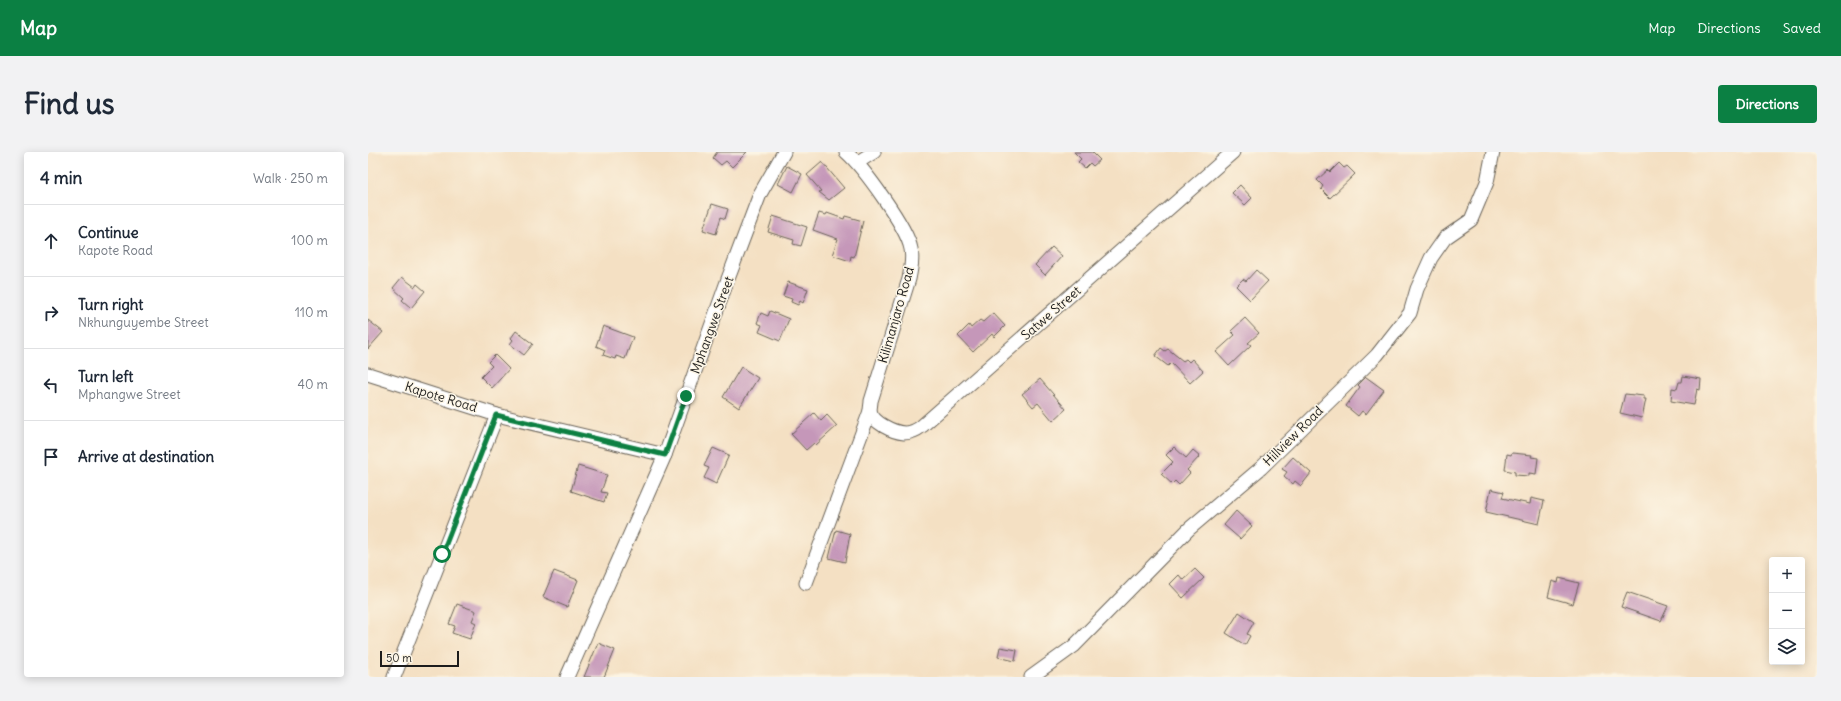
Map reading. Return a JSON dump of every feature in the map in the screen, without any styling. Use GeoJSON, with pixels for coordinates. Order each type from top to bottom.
{"type":"FeatureCollection","features":[{"type":"Feature","properties":{"kind":"street","name":"Mphangwe Street"},"geometry":{"type":"LineString","coordinates":[[567,677],[665,455],[760,194],[784,152]]}},
{"type":"Feature","properties":{"kind":"street","name":"Kilimanjaro Road"},"geometry":{"type":"LineString","coordinates":[[806,583],[871,406],[909,279],[912,264],[911,249],[904,230],[858,162],[846,152]]}},
{"type":"Feature","properties":{"kind":"street"},"geometry":{"type":"LineString","coordinates":[[858,162],[874,152]]}},
{"type":"Feature","properties":{"kind":"street","name":"Satwe Street"},"geometry":{"type":"LineString","coordinates":[[871,406],[876,420],[887,428],[904,433],[914,431],[922,426],[1233,152]]}},
{"type":"Feature","properties":{"kind":"street","name":"Hillview Road"},"geometry":{"type":"LineString","coordinates":[[1031,677],[1074,646],[1189,529],[1261,468],[1377,355],[1410,313],[1417,289],[1436,251],[1445,238],[1470,220],[1487,182],[1494,152]]}},
{"type":"Feature","properties":{"kind":"street","name":"Kapote Road"},"geometry":{"type":"LineString","coordinates":[[368,374],[496,415],[665,455]]}},
{"type":"Feature","properties":{"kind":"street"},"geometry":{"type":"LineString","coordinates":[[394,677],[496,415]]}},
{"type":"Feature","properties":{"kind":"building"},"geometry":{"type":"Polygon","coordinates":[[[717,152],[747,152],[732,167],[726,161],[721,165],[713,158],[717,152]]]}},
{"type":"Feature","properties":{"kind":"building"},"geometry":{"type":"Polygon","coordinates":[[[1074,152],[1092,152],[1100,160],[1093,166],[1090,163],[1085,168],[1078,162],[1081,159],[1074,152]]]}},
{"type":"Feature","properties":{"kind":"building"},"geometry":{"type":"Polygon","coordinates":[[[822,162],[844,188],[829,200],[819,192],[821,191],[807,175],[822,162]]]}},
{"type":"Feature","properties":{"kind":"building"},"geometry":{"type":"Polygon","coordinates":[[[1339,163],[1344,168],[1347,166],[1355,174],[1330,198],[1321,189],[1323,186],[1317,180],[1328,170],[1330,172],[1339,163]]]}},
{"type":"Feature","properties":{"kind":"building"},"geometry":{"type":"Polygon","coordinates":[[[787,166],[802,174],[793,192],[778,184],[787,166]]]}},
{"type":"Feature","properties":{"kind":"building"},"geometry":{"type":"Polygon","coordinates":[[[1240,185],[1252,198],[1245,205],[1232,193],[1240,185]]]}},
{"type":"Feature","properties":{"kind":"building"},"geometry":{"type":"Polygon","coordinates":[[[712,204],[728,209],[725,219],[721,217],[716,234],[703,230],[712,204]]]}},
{"type":"Feature","properties":{"kind":"building"},"geometry":{"type":"Polygon","coordinates":[[[819,213],[826,215],[827,213],[844,219],[845,216],[863,221],[854,257],[851,256],[850,261],[832,255],[838,239],[813,230],[819,213]]]}},
{"type":"Feature","properties":{"kind":"building"},"geometry":{"type":"Polygon","coordinates":[[[773,216],[807,227],[801,246],[793,244],[794,240],[768,232],[773,216]]]}},
{"type":"Feature","properties":{"kind":"building"},"geometry":{"type":"Polygon","coordinates":[[[1052,247],[1062,256],[1045,275],[1035,265],[1052,247]]]}},
{"type":"Feature","properties":{"kind":"building"},"geometry":{"type":"Polygon","coordinates":[[[1256,270],[1268,281],[1250,300],[1236,286],[1243,279],[1246,281],[1256,270]]]}},
{"type":"Feature","properties":{"kind":"building"},"geometry":{"type":"Polygon","coordinates":[[[402,277],[415,287],[417,284],[425,291],[411,308],[402,300],[404,298],[393,288],[402,277]]]}},
{"type":"Feature","properties":{"kind":"building"},"geometry":{"type":"Polygon","coordinates":[[[788,282],[808,289],[803,303],[800,301],[798,305],[791,302],[792,299],[783,296],[788,282]]]}},
{"type":"Feature","properties":{"kind":"building"},"geometry":{"type":"Polygon","coordinates":[[[770,311],[789,319],[780,341],[759,332],[762,325],[757,323],[761,313],[768,316],[770,311]]]}},
{"type":"Feature","properties":{"kind":"building"},"geometry":{"type":"Polygon","coordinates":[[[993,313],[1005,326],[994,337],[992,334],[973,352],[958,336],[969,325],[971,328],[980,320],[983,322],[993,313]]]}},
{"type":"Feature","properties":{"kind":"building"},"geometry":{"type":"Polygon","coordinates":[[[1245,318],[1259,333],[1248,343],[1251,345],[1229,366],[1216,352],[1235,335],[1231,331],[1245,318]]]}},
{"type":"Feature","properties":{"kind":"building"},"geometry":{"type":"Polygon","coordinates":[[[368,320],[383,332],[368,349],[368,320]]]}},
{"type":"Feature","properties":{"kind":"building"},"geometry":{"type":"Polygon","coordinates":[[[603,326],[633,337],[625,359],[616,356],[615,359],[603,355],[605,350],[596,346],[603,326]]]}},
{"type":"Feature","properties":{"kind":"building"},"geometry":{"type":"Polygon","coordinates":[[[516,331],[533,344],[524,355],[510,344],[513,340],[511,338],[516,331]]]}},
{"type":"Feature","properties":{"kind":"building"},"geometry":{"type":"Polygon","coordinates":[[[1161,348],[1165,351],[1168,349],[1183,361],[1186,359],[1189,362],[1192,359],[1203,371],[1190,383],[1171,363],[1168,366],[1155,356],[1161,348]]]}},
{"type":"Feature","properties":{"kind":"building"},"geometry":{"type":"Polygon","coordinates":[[[495,355],[509,369],[492,388],[481,377],[492,366],[488,362],[495,355]]]}},
{"type":"Feature","properties":{"kind":"building"},"geometry":{"type":"Polygon","coordinates":[[[741,367],[758,378],[739,408],[723,397],[741,367]]]}},
{"type":"Feature","properties":{"kind":"building"},"geometry":{"type":"Polygon","coordinates":[[[1683,376],[1701,379],[1700,390],[1697,389],[1694,405],[1671,401],[1672,388],[1677,389],[1679,382],[1682,382],[1683,376]]]}},
{"type":"Feature","properties":{"kind":"building"},"geometry":{"type":"Polygon","coordinates":[[[1366,377],[1384,390],[1366,414],[1362,411],[1358,416],[1346,406],[1360,387],[1358,385],[1366,377]]]}},
{"type":"Feature","properties":{"kind":"building"},"geometry":{"type":"Polygon","coordinates":[[[1040,379],[1066,409],[1053,421],[1038,403],[1033,407],[1022,394],[1040,379]]]}},
{"type":"Feature","properties":{"kind":"building"},"geometry":{"type":"Polygon","coordinates":[[[1625,394],[1644,396],[1644,399],[1646,399],[1642,418],[1620,413],[1625,394]]]}},
{"type":"Feature","properties":{"kind":"building"},"geometry":{"type":"Polygon","coordinates":[[[814,413],[821,421],[827,415],[837,426],[816,445],[814,443],[806,450],[791,434],[814,413]]]}},
{"type":"Feature","properties":{"kind":"building"},"geometry":{"type":"Polygon","coordinates":[[[1174,447],[1186,458],[1193,450],[1200,456],[1187,470],[1190,473],[1179,485],[1175,481],[1172,484],[1161,474],[1173,462],[1166,455],[1174,447]]]}},
{"type":"Feature","properties":{"kind":"building"},"geometry":{"type":"Polygon","coordinates":[[[713,448],[729,455],[716,484],[704,478],[709,468],[704,466],[713,448]]]}},
{"type":"Feature","properties":{"kind":"building"},"geometry":{"type":"Polygon","coordinates":[[[1512,453],[1532,455],[1531,457],[1538,458],[1536,474],[1529,473],[1529,476],[1515,475],[1515,472],[1505,470],[1507,454],[1511,455],[1512,453]]]}},
{"type":"Feature","properties":{"kind":"building"},"geometry":{"type":"Polygon","coordinates":[[[1293,457],[1311,473],[1301,486],[1295,481],[1293,484],[1284,476],[1287,472],[1282,469],[1293,457]]]}},
{"type":"Feature","properties":{"kind":"building"},"geometry":{"type":"Polygon","coordinates":[[[578,466],[607,475],[601,492],[607,493],[604,502],[571,491],[578,466]]]}},
{"type":"Feature","properties":{"kind":"building"},"geometry":{"type":"Polygon","coordinates":[[[1491,489],[1504,492],[1502,498],[1530,504],[1531,498],[1544,501],[1539,524],[1486,512],[1491,489]]]}},
{"type":"Feature","properties":{"kind":"building"},"geometry":{"type":"Polygon","coordinates":[[[1236,511],[1252,526],[1240,539],[1224,525],[1236,511]]]}},
{"type":"Feature","properties":{"kind":"building"},"geometry":{"type":"Polygon","coordinates":[[[836,530],[850,534],[845,562],[829,558],[836,530]]]}},
{"type":"Feature","properties":{"kind":"building"},"geometry":{"type":"Polygon","coordinates":[[[1195,569],[1204,578],[1183,598],[1170,584],[1179,575],[1183,580],[1195,569]]]}},
{"type":"Feature","properties":{"kind":"building"},"geometry":{"type":"Polygon","coordinates":[[[554,571],[578,580],[567,607],[543,597],[554,571]]]}},
{"type":"Feature","properties":{"kind":"building"},"geometry":{"type":"Polygon","coordinates":[[[1559,578],[1579,583],[1573,604],[1548,597],[1552,581],[1558,583],[1559,578]]]}},
{"type":"Feature","properties":{"kind":"building"},"geometry":{"type":"Polygon","coordinates":[[[1627,592],[1668,606],[1661,621],[1621,607],[1627,592]]]}},
{"type":"Feature","properties":{"kind":"building"},"geometry":{"type":"Polygon","coordinates":[[[457,604],[476,611],[472,621],[476,623],[470,639],[452,633],[455,626],[449,624],[457,604]]]}},
{"type":"Feature","properties":{"kind":"building"},"geometry":{"type":"Polygon","coordinates":[[[1239,612],[1254,622],[1247,634],[1250,636],[1245,645],[1226,633],[1239,612]]]}},
{"type":"Feature","properties":{"kind":"building"},"geometry":{"type":"Polygon","coordinates":[[[598,643],[615,650],[604,677],[584,677],[598,643]]]}},
{"type":"Feature","properties":{"kind":"building"},"geometry":{"type":"Polygon","coordinates":[[[1000,647],[1017,650],[1015,661],[998,657],[1000,647]]]}},
{"type":"Feature","properties":{"kind":"route"},"geometry":{"type":"LineString","coordinates":[[442,554],[496,415],[665,455],[686,396]]}}]}
